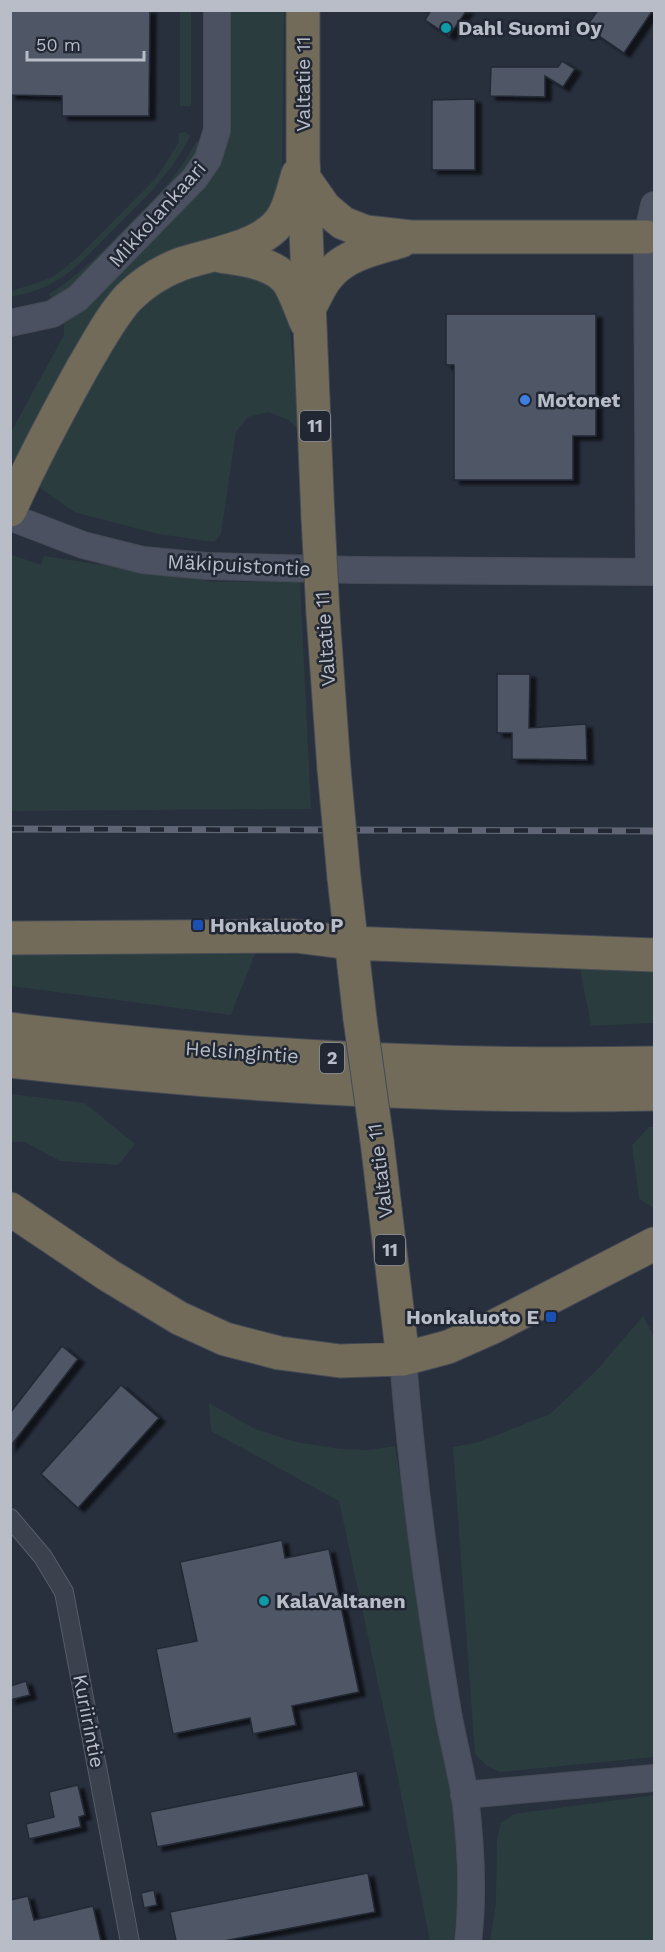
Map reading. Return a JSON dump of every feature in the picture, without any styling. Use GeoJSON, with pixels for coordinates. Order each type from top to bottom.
{"type":"FeatureCollection","features":[{"type":"Feature","properties":{"kind":"highway","name":"Valtatie 11"},"geometry":{"type":"LineString","coordinates":[[303,10],[304,168],[318,518],[334,769],[350,943],[377,1141],[402,1359]]}},
{"type":"Feature","properties":{"kind":"highway"},"geometry":{"type":"LineString","coordinates":[[304,168],[325,208],[343,223],[366,232],[411,237],[647,237]]}},
{"type":"Feature","properties":{"kind":"highway"},"geometry":{"type":"LineString","coordinates":[[10,510],[46,433],[108,326],[127,299],[141,286],[167,270],[180,264],[216,255],[261,237],[285,214],[304,168]]}},
{"type":"Feature","properties":{"kind":"highway"},"geometry":{"type":"LineString","coordinates":[[311,320],[328,276],[343,262],[411,237]]}},
{"type":"Feature","properties":{"kind":"highway"},"geometry":{"type":"LineString","coordinates":[[216,255],[260,264],[279,274],[288,283],[311,320]]}},
{"type":"Feature","properties":{"kind":"highway"},"geometry":{"type":"LineString","coordinates":[[10,938],[295,936],[350,943],[654,955]]}},
{"type":"Feature","properties":{"kind":"highway","name":"Helsingintie"},"geometry":{"type":"LineString","coordinates":[[10,1029],[95,1040],[280,1055],[412,1062],[654,1063]]}},
{"type":"Feature","properties":{"kind":"highway","name":"Helsingintie"},"geometry":{"type":"LineString","coordinates":[[10,1060],[90,1070],[286,1087],[423,1093],[654,1094]]}},
{"type":"Feature","properties":{"kind":"highway"},"geometry":{"type":"LineString","coordinates":[[10,1209],[179,1318],[225,1339],[279,1353],[340,1361],[402,1359],[448,1347],[491,1328],[654,1244]]}},
{"type":"Feature","properties":{"kind":"street","name":"Mikkolankaari"},"geometry":{"type":"LineString","coordinates":[[10,323],[52,314],[78,298],[195,178],[208,159],[217,130],[217,10]]}},
{"type":"Feature","properties":{"kind":"street"},"geometry":{"type":"LineString","coordinates":[[652,572],[647,237],[654,205]]}},
{"type":"Feature","properties":{"kind":"street","name":"Mäkipuistontie"},"geometry":{"type":"LineString","coordinates":[[10,517],[84,545],[143,560],[195,566],[355,570],[652,572]]}},
{"type":"Feature","properties":{"kind":"street"},"geometry":{"type":"LineString","coordinates":[[402,1359],[424,1549],[448,1708],[464,1795],[472,1875],[472,1906],[468,1941]]}},
{"type":"Feature","properties":{"kind":"street","name":"Kuriirintie"},"geometry":{"type":"LineString","coordinates":[[10,1518],[43,1557],[64,1592],[130,1941]]}},
{"type":"Feature","properties":{"kind":"street"},"geometry":{"type":"LineString","coordinates":[[464,1795],[654,1778]]}},
{"type":"Feature","properties":{"kind":"shaded area"},"geometry":{"type":"Polygon","coordinates":[[[180,11],[191,11],[191,106],[180,106],[180,11]]]}},
{"type":"Feature","properties":{"kind":"shaded area"},"geometry":{"type":"Polygon","coordinates":[[[226,11],[284,11],[282,173],[268,220],[164,261],[11,463],[11,432],[64,335],[64,321],[202,182],[226,11]]]}},
{"type":"Feature","properties":{"kind":"shaded area"},"geometry":{"type":"Polygon","coordinates":[[[186,132],[190,136],[164,176],[84,259],[70,272],[49,285],[11,297],[11,291],[54,276],[77,258],[156,178],[179,142],[179,133],[186,132]]]}},
{"type":"Feature","properties":{"kind":"shaded area"},"geometry":{"type":"Polygon","coordinates":[[[197,140],[200,149],[178,184],[84,277],[53,300],[49,294],[90,263],[165,186],[182,165],[197,140]]]}},
{"type":"Feature","properties":{"kind":"shaded area"},"geometry":{"type":"Polygon","coordinates":[[[205,270],[272,278],[289,321],[300,431],[289,420],[268,412],[248,417],[236,432],[221,534],[214,542],[158,534],[74,512],[39,487],[65,416],[142,296],[205,270]]]}},
{"type":"Feature","properties":{"kind":"shaded area"},"geometry":{"type":"Polygon","coordinates":[[[10,554],[41,565],[44,556],[215,582],[300,581],[311,809],[11,811],[10,554]]]}},
{"type":"Feature","properties":{"kind":"shaded area"},"geometry":{"type":"Polygon","coordinates":[[[11,951],[256,951],[231,1015],[11,986],[11,951]]]}},
{"type":"Feature","properties":{"kind":"shaded area"},"geometry":{"type":"Polygon","coordinates":[[[580,968],[654,970],[654,1023],[591,1026],[580,968]]]}},
{"type":"Feature","properties":{"kind":"shaded area"},"geometry":{"type":"Polygon","coordinates":[[[11,1094],[85,1103],[135,1144],[118,1165],[60,1161],[25,1142],[11,1142],[11,1094]]]}},
{"type":"Feature","properties":{"kind":"shaded area"},"geometry":{"type":"Polygon","coordinates":[[[649,1127],[654,1127],[654,1208],[639,1199],[632,1145],[649,1127]]]}},
{"type":"Feature","properties":{"kind":"shaded area"},"geometry":{"type":"Polygon","coordinates":[[[643,1316],[654,1336],[654,1757],[500,1772],[487,1766],[475,1754],[453,1447],[479,1442],[550,1414],[596,1371],[643,1316]]]}},
{"type":"Feature","properties":{"kind":"shaded area"},"geometry":{"type":"Polygon","coordinates":[[[209,1403],[255,1429],[296,1442],[340,1449],[369,1450],[395,1446],[454,1801],[458,1908],[453,1941],[430,1941],[393,1753],[339,1501],[211,1431],[209,1403]]]}},
{"type":"Feature","properties":{"kind":"shaded area"},"geometry":{"type":"Polygon","coordinates":[[[654,1795],[654,1941],[490,1941],[496,1903],[497,1838],[501,1823],[514,1814],[654,1795]]]}},
{"type":"Feature","properties":{"kind":"building"},"geometry":{"type":"Polygon","coordinates":[[[10,10],[150,10],[149,116],[62,116],[62,96],[10,95],[10,10]]]}},
{"type":"Feature","properties":{"kind":"building","name":"Dahl Suomi Oy"},"geometry":{"type":"Polygon","coordinates":[[[431,10],[467,10],[449,36],[425,20],[431,10]]]}},
{"type":"Feature","properties":{"kind":"building"},"geometry":{"type":"Polygon","coordinates":[[[598,10],[653,10],[624,53],[586,27],[598,10]]]}},
{"type":"Feature","properties":{"kind":"building"},"geometry":{"type":"Polygon","coordinates":[[[562,61],[575,69],[563,87],[545,76],[545,97],[490,96],[491,67],[558,67],[562,61]]]}},
{"type":"Feature","properties":{"kind":"building"},"geometry":{"type":"Polygon","coordinates":[[[475,99],[475,170],[432,170],[432,100],[475,99]]]}},
{"type":"Feature","properties":{"kind":"building","name":"Motonet"},"geometry":{"type":"Polygon","coordinates":[[[446,314],[596,314],[596,436],[573,436],[573,480],[454,480],[454,365],[446,365],[446,314]]]}},
{"type":"Feature","properties":{"kind":"building"},"geometry":{"type":"Polygon","coordinates":[[[497,674],[530,674],[529,728],[586,724],[587,760],[512,759],[512,733],[497,733],[497,674]]]}},
{"type":"Feature","properties":{"kind":"building"},"geometry":{"type":"Polygon","coordinates":[[[62,1346],[78,1359],[10,1447],[10,1413],[62,1346]]]}},
{"type":"Feature","properties":{"kind":"building"},"geometry":{"type":"Polygon","coordinates":[[[121,1385],[159,1418],[78,1508],[41,1474],[121,1385]]]}},
{"type":"Feature","properties":{"kind":"building","name":"KalaValtanen"},"geometry":{"type":"Polygon","coordinates":[[[282,1540],[285,1558],[329,1549],[359,1692],[292,1706],[296,1725],[253,1734],[250,1718],[173,1734],[156,1649],[197,1641],[180,1562],[282,1540]]]}},
{"type":"Feature","properties":{"kind":"building"},"geometry":{"type":"Polygon","coordinates":[[[26,1681],[30,1695],[10,1700],[10,1686],[26,1681]]]}},
{"type":"Feature","properties":{"kind":"building"},"geometry":{"type":"Polygon","coordinates":[[[357,1771],[364,1806],[157,1847],[150,1812],[357,1771]]]}},
{"type":"Feature","properties":{"kind":"building"},"geometry":{"type":"Polygon","coordinates":[[[78,1785],[85,1815],[79,1817],[81,1827],[29,1839],[26,1824],[54,1817],[49,1792],[78,1785]]]}},
{"type":"Feature","properties":{"kind":"building"},"geometry":{"type":"Polygon","coordinates":[[[368,1873],[375,1912],[224,1941],[176,1941],[170,1912],[368,1873]]]}},
{"type":"Feature","properties":{"kind":"building"},"geometry":{"type":"Polygon","coordinates":[[[154,1890],[157,1905],[144,1908],[141,1893],[154,1890]]]}},
{"type":"Feature","properties":{"kind":"building"},"geometry":{"type":"Polygon","coordinates":[[[28,1896],[34,1920],[93,1906],[101,1941],[10,1941],[10,1900],[28,1896]]]}},
{"type":"Feature","properties":{"kind":"railway"},"geometry":{"type":"LineString","coordinates":[[10,829],[654,831]]}},
{"type":"Feature","properties":{"kind":"place","name":"Dahl Suomi Oy"},"geometry":{"type":"Point","coordinates":[446,28]}},
{"type":"Feature","properties":{"kind":"place","name":"Motonet"},"geometry":{"type":"Point","coordinates":[525,400]}},
{"type":"Feature","properties":{"kind":"place","name":"Honkaluoto P"},"geometry":{"type":"Point","coordinates":[198,925]}},
{"type":"Feature","properties":{"kind":"place","name":"Honkaluoto E"},"geometry":{"type":"Point","coordinates":[551,1317]}},
{"type":"Feature","properties":{"kind":"place","name":"KalaValtanen"},"geometry":{"type":"Point","coordinates":[264,1601]}}]}
